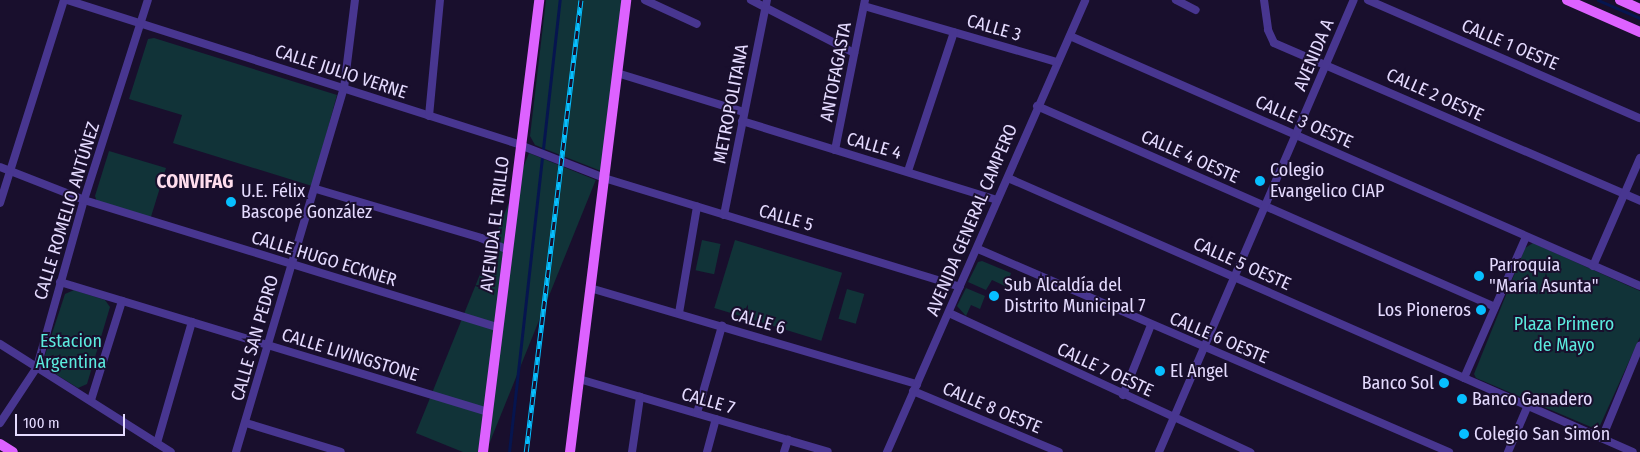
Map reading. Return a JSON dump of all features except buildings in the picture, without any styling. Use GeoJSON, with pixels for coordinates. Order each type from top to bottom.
{"type":"FeatureCollection","features":[{"type":"Feature","properties":{"kind":"main road","name":"AVENIDA EL TRILLO"},"geometry":{"type":"LineString","coordinates":[[483,452],[539,0]]}},
{"type":"Feature","properties":{"kind":"main road"},"geometry":{"type":"LineString","coordinates":[[570,452],[626,0]]}},
{"type":"Feature","properties":{"kind":"main road"},"geometry":{"type":"LineString","coordinates":[[1567,0],[1640,32]]}},
{"type":"Feature","properties":{"kind":"main road"},"geometry":{"type":"LineString","coordinates":[[1620,0],[1640,8]]}},
{"type":"Feature","properties":{"kind":"main road"},"geometry":{"type":"LineString","coordinates":[[0,444],[13,452]]}},
{"type":"Feature","properties":{"kind":"street","name":"CALLE JULIO VERNE"},"geometry":{"type":"LineString","coordinates":[[65,0],[522,146],[604,178]]}},
{"type":"Feature","properties":{"kind":"street"},"geometry":{"type":"LineString","coordinates":[[0,203],[65,0]]}},
{"type":"Feature","properties":{"kind":"street","name":"CALLE ROMELIO ANTÚNEZ"},"geometry":{"type":"LineString","coordinates":[[0,423],[37,367],[84,200],[148,0]]}},
{"type":"Feature","properties":{"kind":"street"},"geometry":{"type":"LineString","coordinates":[[345,0],[354,1]]}},
{"type":"Feature","properties":{"kind":"street"},"geometry":{"type":"LineString","coordinates":[[429,116],[440,0]]}},
{"type":"Feature","properties":{"kind":"street"},"geometry":{"type":"LineString","coordinates":[[645,0],[697,24]]}},
{"type":"Feature","properties":{"kind":"street"},"geometry":{"type":"LineString","coordinates":[[751,0],[767,3],[854,54]]}},
{"type":"Feature","properties":{"kind":"street","name":"AVENIDA GENERAL CAMPERO"},"geometry":{"type":"LineString","coordinates":[[887,452],[978,249],[1037,106],[1085,0]]}},
{"type":"Feature","properties":{"kind":"street"},"geometry":{"type":"LineString","coordinates":[[1176,0],[1196,10]]}},
{"type":"Feature","properties":{"kind":"street","name":"CALLE 2 OESTE"},"geometry":{"type":"LineString","coordinates":[[1264,0],[1268,30],[1274,43],[1640,201]]}},
{"type":"Feature","properties":{"kind":"street","name":"AVENIDA A"},"geometry":{"type":"LineString","coordinates":[[1159,452],[1354,0]]}},
{"type":"Feature","properties":{"kind":"street","name":"CALLE 1 OESTE"},"geometry":{"type":"LineString","coordinates":[[1368,0],[1640,118]]}},
{"type":"Feature","properties":{"kind":"street","name":"CALLE SAN PEDRO"},"geometry":{"type":"LineString","coordinates":[[236,452],[316,189],[344,88],[354,1]]}},
{"type":"Feature","properties":{"kind":"street","name":"METROPOLITANA"},"geometry":{"type":"LineString","coordinates":[[724,215],[767,3]]}},
{"type":"Feature","properties":{"kind":"street","name":"CALLE 3"},"geometry":{"type":"LineString","coordinates":[[865,3],[954,32],[1058,62]]}},
{"type":"Feature","properties":{"kind":"street","name":"ANTOFAGASTA"},"geometry":{"type":"LineString","coordinates":[[835,150],[865,3]]}},
{"type":"Feature","properties":{"kind":"street"},"geometry":{"type":"LineString","coordinates":[[908,171],[954,32]]}},
{"type":"Feature","properties":{"kind":"street","name":"CALLE 3 OESTE"},"geometry":{"type":"LineString","coordinates":[[1070,36],[1526,237]]}},
{"type":"Feature","properties":{"kind":"street"},"geometry":{"type":"LineString","coordinates":[[617,73],[744,112]]}},
{"type":"Feature","properties":{"kind":"street","name":"CALLE 4 OESTE"},"geometry":{"type":"LineString","coordinates":[[1037,106],[1495,308]]}},
{"type":"Feature","properties":{"kind":"street","name":"CALLE 4"},"geometry":{"type":"LineString","coordinates":[[742,121],[997,200]]}},
{"type":"Feature","properties":{"kind":"street"},"geometry":{"type":"LineString","coordinates":[[1593,266],[1640,158]]}},
{"type":"Feature","properties":{"kind":"street","name":"CALLE HUGO ECKNER"},"geometry":{"type":"LineString","coordinates":[[0,167],[84,200],[292,266],[498,328]]}},
{"type":"Feature","properties":{"kind":"street","name":"CALLE 5"},"geometry":{"type":"LineString","coordinates":[[604,178],[960,287]]}},
{"type":"Feature","properties":{"kind":"street","name":"CALLE 5 OESTE"},"geometry":{"type":"LineString","coordinates":[[1008,178],[1464,378]]}},
{"type":"Feature","properties":{"kind":"street"},"geometry":{"type":"LineString","coordinates":[[316,189],[482,238],[508,250]]}},
{"type":"Feature","properties":{"kind":"street"},"geometry":{"type":"LineString","coordinates":[[679,313],[697,207]]}},
{"type":"Feature","properties":{"kind":"street"},"geometry":{"type":"LineString","coordinates":[[1633,452],[1464,378],[1526,237],[1640,286]]}},
{"type":"Feature","properties":{"kind":"street","name":"CALLE 6 OESTE"},"geometry":{"type":"LineString","coordinates":[[978,249],[1449,452]]}},
{"type":"Feature","properties":{"kind":"street","name":"CALLE LIVINGSTONE"},"geometry":{"type":"LineString","coordinates":[[60,282],[488,412]]}},
{"type":"Feature","properties":{"kind":"street","name":"CALLE 6"},"geometry":{"type":"LineString","coordinates":[[590,288],[722,326],[915,387]]}},
{"type":"Feature","properties":{"kind":"street"},"geometry":{"type":"LineString","coordinates":[[91,400],[122,300]]}},
{"type":"Feature","properties":{"kind":"street","name":"CALLE 7 OESTE"},"geometry":{"type":"LineString","coordinates":[[949,313],[1174,419],[1250,452]]}},
{"type":"Feature","properties":{"kind":"street"},"geometry":{"type":"LineString","coordinates":[[157,443],[192,322]]}},
{"type":"Feature","properties":{"kind":"street"},"geometry":{"type":"LineString","coordinates":[[1123,395],[1151,325]]}},
{"type":"Feature","properties":{"kind":"street"},"geometry":{"type":"LineString","coordinates":[[697,414],[722,326]]}},
{"type":"Feature","properties":{"kind":"street"},"geometry":{"type":"LineString","coordinates":[[0,344],[171,452]]}},
{"type":"Feature","properties":{"kind":"street"},"geometry":{"type":"LineString","coordinates":[[1602,438],[1636,365],[1640,346]]}},
{"type":"Feature","properties":{"kind":"street","name":"CALLE 7"},"geometry":{"type":"LineString","coordinates":[[579,378],[828,452]]}},
{"type":"Feature","properties":{"kind":"street","name":"CALLE 8 OESTE"},"geometry":{"type":"LineString","coordinates":[[915,387],[1059,452]]}},
{"type":"Feature","properties":{"kind":"street"},"geometry":{"type":"LineString","coordinates":[[632,452],[640,397]]}},
{"type":"Feature","properties":{"kind":"street"},"geometry":{"type":"LineString","coordinates":[[1508,452],[1528,405]]}},
{"type":"Feature","properties":{"kind":"street"},"geometry":{"type":"LineString","coordinates":[[706,452],[716,419]]}},
{"type":"Feature","properties":{"kind":"street"},"geometry":{"type":"LineString","coordinates":[[246,423],[324,450],[341,452]]}},
{"type":"Feature","properties":{"kind":"street"},"geometry":{"type":"LineString","coordinates":[[784,452],[788,440]]}},
{"type":"Feature","properties":{"kind":"green space"},"geometry":{"type":"Polygon","coordinates":[[[546,0],[623,0],[601,171],[535,145],[530,136],[546,0]]]}},
{"type":"Feature","properties":{"kind":"green space"},"geometry":{"type":"Polygon","coordinates":[[[154,38],[337,95],[312,186],[173,143],[182,115],[129,99],[148,39],[154,38]]]}},
{"type":"Feature","properties":{"kind":"green space"},"geometry":{"type":"Polygon","coordinates":[[[109,151],[166,168],[150,220],[97,202],[95,196],[109,151]]]}},
{"type":"Feature","properties":{"kind":"green space"},"geometry":{"type":"Polygon","coordinates":[[[529,153],[596,180],[486,452],[463,452],[416,433],[529,153]]]}},
{"type":"Feature","properties":{"kind":"green space"},"geometry":{"type":"Polygon","coordinates":[[[702,240],[721,244],[714,274],[696,270],[702,240]]]}},
{"type":"Feature","properties":{"kind":"green space"},"geometry":{"type":"Polygon","coordinates":[[[735,240],[842,273],[821,341],[714,308],[735,240]]]}},
{"type":"Feature","properties":{"kind":"green space","name":"Plaza Primero de Mayo"},"geometry":{"type":"Polygon","coordinates":[[[1533,243],[1640,291],[1640,337],[1598,430],[1476,378],[1474,374],[1525,248],[1533,243]]]}},
{"type":"Feature","properties":{"kind":"green space"},"geometry":{"type":"Polygon","coordinates":[[[982,261],[1011,273],[1007,287],[992,280],[986,290],[968,282],[978,262],[982,261]]]}},
{"type":"Feature","properties":{"kind":"green space"},"geometry":{"type":"Polygon","coordinates":[[[966,288],[985,296],[980,309],[971,305],[966,316],[957,306],[966,288]]]}},
{"type":"Feature","properties":{"kind":"green space"},"geometry":{"type":"Polygon","coordinates":[[[847,289],[864,294],[856,324],[838,319],[847,289]]]}},
{"type":"Feature","properties":{"kind":"green space","name":"Estacion Argentina"},"geometry":{"type":"Polygon","coordinates":[[[74,290],[105,300],[110,307],[87,384],[78,388],[49,370],[43,361],[65,294],[74,290]]]}},
{"type":"Feature","properties":{"kind":"waterway"},"geometry":{"type":"LineString","coordinates":[[509,452],[560,0]]}},
{"type":"Feature","properties":{"kind":"waterway"},"geometry":{"type":"LineString","coordinates":[[1598,0],[1640,18]]}},
{"type":"Feature","properties":{"kind":"railway"},"geometry":{"type":"LineString","coordinates":[[526,452],[581,0]]}},
{"type":"Feature","properties":{"kind":"place","name":"Colegio Evangelico CIAP"},"geometry":{"type":"Point","coordinates":[1260,181]}},
{"type":"Feature","properties":{"kind":"place","name":"U.E. Félix Bascopé González"},"geometry":{"type":"Point","coordinates":[231,202]}},
{"type":"Feature","properties":{"kind":"place","name":"Parroquia \"María Asunta\""},"geometry":{"type":"Point","coordinates":[1479,276]}},
{"type":"Feature","properties":{"kind":"place","name":"Sub Alcaldía del Distrito Municipal 7"},"geometry":{"type":"Point","coordinates":[994,296]}},
{"type":"Feature","properties":{"kind":"place","name":"Los Pioneros"},"geometry":{"type":"Point","coordinates":[1481,310]}},
{"type":"Feature","properties":{"kind":"place","name":"El Angel"},"geometry":{"type":"Point","coordinates":[1160,371]}},
{"type":"Feature","properties":{"kind":"place","name":"Banco Sol"},"geometry":{"type":"Point","coordinates":[1444,383]}},
{"type":"Feature","properties":{"kind":"place","name":"Banco Ganadero"},"geometry":{"type":"Point","coordinates":[1462,399]}},
{"type":"Feature","properties":{"kind":"place","name":"Colegio San Simón"},"geometry":{"type":"Point","coordinates":[1464,434]}},
{"type":"Feature","properties":{"kind":"district","name":"CONVIFAG"},"geometry":{"type":"Point","coordinates":[195,182]}}]}
